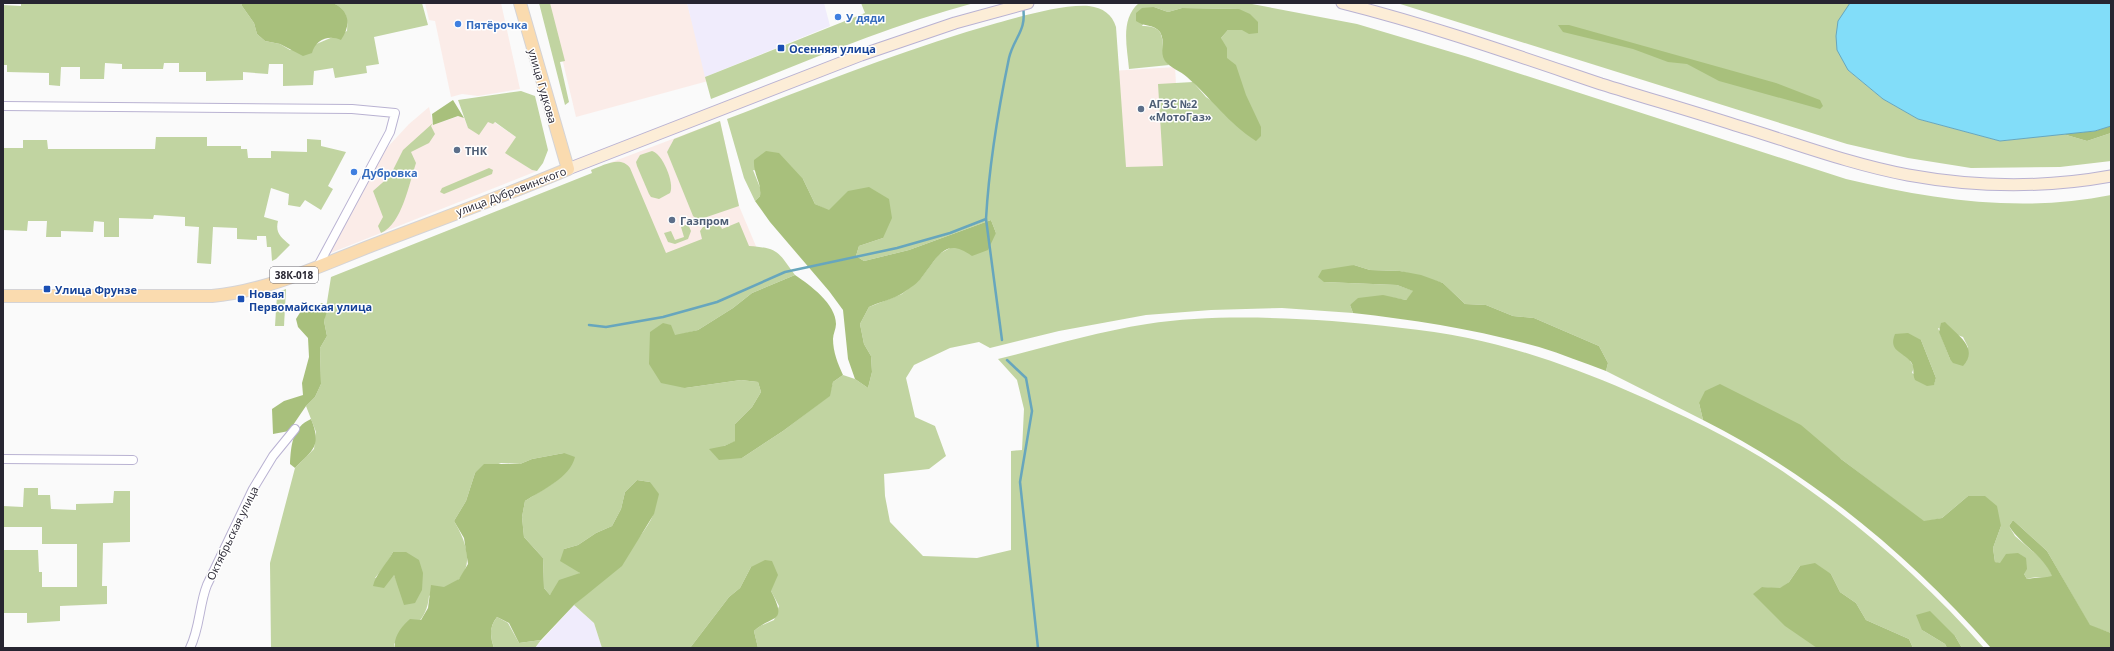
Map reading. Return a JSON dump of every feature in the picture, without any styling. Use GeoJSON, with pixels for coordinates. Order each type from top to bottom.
{"type":"FeatureCollection","features":[{"type":"Feature","properties":{"kind":"main road","name":"улица Гудкова"},"geometry":{"type":"LineString","coordinates":[[520,3],[568,169]]}},
{"type":"Feature","properties":{"kind":"main road","name":"улица Дубровинского"},"geometry":{"type":"LineString","coordinates":[[3,296],[212,296],[256,289],[861,55],[1005,8],[1028,3]]}},
{"type":"Feature","properties":{"kind":"main road"},"geometry":{"type":"LineString","coordinates":[[1342,3],[1437,29],[1604,84],[1839,157],[1908,175],[1957,182],[2006,184],[2048,184],[2111,176]]}},
{"type":"Feature","properties":{"kind":"street"},"geometry":{"type":"LineString","coordinates":[[3,106],[352,109],[395,113],[390,132],[318,266]]}},
{"type":"Feature","properties":{"kind":"street","name":"Октябрьская улица"},"geometry":{"type":"LineString","coordinates":[[190,648],[195,639],[202,598],[207,585],[253,489],[273,456],[295,429]]}},
{"type":"Feature","properties":{"kind":"street"},"geometry":{"type":"LineString","coordinates":[[3,459],[133,460]]}},
{"type":"Feature","properties":{"kind":"shaded area"},"geometry":{"type":"Polygon","coordinates":[[[425,3],[501,3],[520,89],[478,96],[462,94],[451,97],[435,21],[429,20],[425,3]]]}},
{"type":"Feature","properties":{"kind":"shaded area"},"geometry":{"type":"Polygon","coordinates":[[[549,3],[687,3],[708,81],[576,117],[549,3]]]}},
{"type":"Feature","properties":{"kind":"shaded area"},"geometry":{"type":"Polygon","coordinates":[[[687,3],[824,3],[830,26],[705,77],[687,3]]]}},
{"type":"Feature","properties":{"kind":"shaded area"},"geometry":{"type":"Polygon","coordinates":[[[1175,67],[1181,167],[1102,172],[1095,72],[1175,67]]]}},
{"type":"Feature","properties":{"kind":"shaded area"},"geometry":{"type":"Polygon","coordinates":[[[429,107],[433,125],[459,116],[464,118],[468,128],[488,121],[494,122],[516,137],[506,153],[532,170],[537,171],[323,256],[371,165],[409,124],[429,107]]]}},
{"type":"Feature","properties":{"kind":"shaded area"},"geometry":{"type":"Polygon","coordinates":[[[720,121],[739,206],[766,270],[657,312],[591,170],[720,121]]]}},
{"type":"Feature","properties":{"kind":"shaded area"},"geometry":{"type":"Polygon","coordinates":[[[574,605],[594,623],[602,648],[535,648],[574,605]]]}},
{"type":"Feature","properties":{"kind":"green space"},"geometry":{"type":"Polygon","coordinates":[[[306,2],[335,4],[344,11],[346,15],[346,30],[341,40],[336,38],[323,39],[316,45],[312,53],[303,56],[280,44],[265,41],[257,34],[254,23],[242,6],[242,3],[306,2]]]}},
{"type":"Feature","properties":{"kind":"green space"},"geometry":{"type":"Polygon","coordinates":[[[21,3],[242,3],[242,6],[254,23],[257,34],[265,41],[280,44],[290,50],[314,45],[347,31],[346,14],[341,8],[333,3],[422,3],[428,25],[374,37],[379,64],[366,66],[367,73],[335,78],[333,68],[314,71],[313,85],[283,86],[283,64],[269,64],[268,74],[243,72],[243,80],[206,81],[206,72],[179,72],[179,63],[164,63],[163,69],[122,69],[122,64],[105,63],[104,79],[80,79],[80,67],[61,67],[60,86],[49,85],[49,73],[7,72],[7,65],[3,65],[3,5],[21,6],[21,3]]]}},
{"type":"Feature","properties":{"kind":"green space"},"geometry":{"type":"Polygon","coordinates":[[[539,3],[550,3],[565,61],[560,62],[569,102],[565,105],[539,3]]]}},
{"type":"Feature","properties":{"kind":"green space"},"geometry":{"type":"Polygon","coordinates":[[[861,3],[974,3],[907,23],[874,35],[711,99],[705,77],[865,13],[861,3]]]}},
{"type":"Feature","properties":{"kind":"green space"},"geometry":{"type":"Polygon","coordinates":[[[1139,3],[1252,4],[1357,24],[1468,57],[1846,179],[1912,193],[1978,202],[2011,203],[2044,203],[2111,195],[2111,633],[2090,626],[2047,551],[2013,520],[2009,526],[2015,536],[2045,562],[2053,577],[2037,577],[2027,579],[2024,574],[1995,562],[1993,548],[2001,526],[1968,496],[1942,518],[1924,522],[1841,459],[1699,403],[1703,420],[1606,371],[1608,363],[1599,346],[1534,318],[1513,316],[1486,305],[1465,304],[1443,283],[1400,271],[1370,270],[1354,265],[1324,282],[1397,285],[1414,291],[1406,300],[1383,296],[1350,305],[1353,313],[1282,308],[1211,310],[1146,315],[1059,331],[990,348],[979,342],[950,348],[914,365],[906,378],[915,417],[935,426],[946,456],[929,469],[884,474],[885,496],[890,522],[923,556],[977,558],[1011,550],[1011,451],[1022,450],[1024,409],[1017,380],[998,359],[1109,331],[1147,324],[1192,319],[1286,319],[1332,321],[1400,328],[1468,338],[1549,360],[1589,375],[1669,409],[1730,440],[1788,475],[1841,513],[1915,577],[1984,648],[1962,648],[1955,636],[1922,630],[1945,644],[1947,648],[1913,648],[1909,639],[1866,620],[1856,603],[1840,592],[1831,574],[1800,566],[1789,582],[1780,589],[1762,587],[1817,648],[758,648],[754,631],[760,626],[774,620],[779,606],[771,591],[751,567],[740,588],[729,597],[690,648],[602,648],[594,623],[574,605],[618,563],[648,525],[654,512],[650,482],[637,480],[625,492],[621,509],[612,526],[596,533],[578,545],[564,549],[580,573],[550,595],[544,588],[543,558],[524,537],[522,517],[525,501],[555,482],[564,453],[532,459],[520,464],[501,463],[475,473],[466,501],[454,521],[464,542],[466,550],[467,558],[464,572],[456,582],[429,596],[428,605],[422,618],[394,644],[395,648],[271,648],[270,563],[295,468],[314,449],[316,432],[306,406],[315,397],[321,384],[320,348],[327,336],[324,321],[331,277],[592,173],[591,170],[601,166],[616,162],[626,164],[630,168],[666,253],[702,239],[700,231],[703,227],[718,220],[722,229],[739,222],[749,246],[766,248],[777,253],[795,275],[752,293],[733,308],[698,330],[675,336],[685,388],[741,380],[758,382],[761,392],[752,407],[735,424],[736,441],[724,446],[742,458],[783,431],[829,396],[833,382],[843,375],[855,379],[868,388],[872,372],[871,356],[864,344],[860,324],[869,307],[902,294],[921,278],[939,254],[950,248],[962,248],[996,233],[991,220],[909,250],[864,261],[856,256],[859,246],[883,238],[815,204],[803,179],[753,170],[761,190],[760,196],[755,201],[744,178],[727,119],[861,68],[963,33],[1043,11],[1068,7],[1089,6],[1099,8],[1106,12],[1116,27],[1126,167],[1163,166],[1158,84],[1193,82],[1206,97],[1233,115],[1221,38],[1228,30],[1242,30],[1239,9],[1182,8],[1168,12],[1154,7],[1142,26],[1152,27],[1158,30],[1161,34],[1163,52],[1169,65],[1129,69],[1126,33],[1129,17],[1133,9],[1139,3]],[[1938,328],[1950,359],[1966,362],[1968,347],[1963,337],[1938,328]],[[1921,340],[1910,361],[1914,367],[1912,373],[1934,384],[1936,378],[1921,340]],[[393,552],[387,563],[375,578],[394,575],[400,589],[393,552]]]}},
{"type":"Feature","properties":{"kind":"green space"},"geometry":{"type":"Polygon","coordinates":[[[1397,3],[1850,3],[1848,70],[1883,99],[1918,119],[2000,141],[2063,134],[2087,141],[2111,133],[2111,161],[2060,167],[1971,168],[1908,158],[1847,144],[1397,3]]]}},
{"type":"Feature","properties":{"kind":"green space"},"geometry":{"type":"Polygon","coordinates":[[[1154,7],[1168,12],[1182,8],[1239,9],[1250,14],[1258,22],[1258,33],[1249,34],[1242,30],[1228,30],[1221,38],[1227,48],[1227,58],[1236,65],[1246,95],[1261,127],[1261,136],[1256,141],[1228,119],[1187,77],[1165,61],[1163,58],[1162,36],[1158,29],[1136,21],[1136,13],[1142,8],[1154,7]]]}},
{"type":"Feature","properties":{"kind":"green space"},"geometry":{"type":"Polygon","coordinates":[[[1558,25],[1569,25],[1776,83],[1820,100],[1823,106],[1820,109],[1719,81],[1687,64],[1668,62],[1633,49],[1563,32],[1558,25]]]}},
{"type":"Feature","properties":{"kind":"green space"},"geometry":{"type":"Polygon","coordinates":[[[521,91],[535,96],[548,150],[543,163],[537,171],[532,170],[505,153],[516,137],[495,122],[493,124],[488,122],[479,135],[468,128],[458,100],[521,91]]]}},
{"type":"Feature","properties":{"kind":"green space"},"geometry":{"type":"Polygon","coordinates":[[[453,100],[464,118],[458,116],[433,125],[432,114],[453,100]]]}},
{"type":"Feature","properties":{"kind":"green space"},"geometry":{"type":"Polygon","coordinates":[[[720,121],[739,206],[698,220],[693,216],[667,152],[674,139],[720,121]]]}},
{"type":"Feature","properties":{"kind":"green space"},"geometry":{"type":"Polygon","coordinates":[[[433,123],[431,126],[435,134],[429,143],[411,152],[416,163],[404,202],[394,221],[381,233],[378,226],[383,217],[373,191],[390,176],[403,150],[433,123]]]}},
{"type":"Feature","properties":{"kind":"green space"},"geometry":{"type":"Polygon","coordinates":[[[2111,126],[2111,133],[2087,141],[2063,134],[2095,131],[2111,126]]]}},
{"type":"Feature","properties":{"kind":"green space"},"geometry":{"type":"Polygon","coordinates":[[[156,137],[207,137],[207,146],[241,146],[241,149],[247,149],[248,158],[271,158],[271,151],[307,152],[307,139],[321,140],[321,146],[346,152],[328,186],[333,189],[321,210],[305,200],[300,207],[288,205],[289,194],[271,188],[264,217],[278,221],[278,232],[290,245],[272,261],[271,247],[267,247],[266,236],[257,236],[257,240],[237,239],[237,228],[213,227],[211,264],[197,263],[199,227],[185,226],[185,217],[154,215],[153,219],[119,218],[119,237],[104,237],[104,222],[94,221],[93,232],[61,231],[61,237],[46,237],[47,221],[28,221],[27,231],[3,230],[3,148],[23,148],[23,140],[47,140],[48,149],[155,149],[156,137]]]}},
{"type":"Feature","properties":{"kind":"green space"},"geometry":{"type":"Polygon","coordinates":[[[652,151],[660,157],[667,169],[671,182],[670,193],[659,199],[651,197],[649,194],[636,162],[640,155],[652,151]]]}},
{"type":"Feature","properties":{"kind":"green space"},"geometry":{"type":"Polygon","coordinates":[[[766,151],[779,153],[803,179],[815,204],[829,210],[848,191],[869,187],[889,199],[892,218],[883,238],[859,246],[856,256],[864,261],[909,250],[991,220],[996,233],[988,250],[972,256],[963,250],[955,248],[949,249],[938,256],[920,279],[911,287],[891,299],[869,307],[860,324],[864,344],[871,356],[872,372],[868,388],[855,379],[848,359],[843,310],[829,291],[770,222],[755,201],[760,196],[760,191],[754,160],[766,151]]]}},
{"type":"Feature","properties":{"kind":"green space"},"geometry":{"type":"Polygon","coordinates":[[[489,168],[493,170],[492,174],[444,194],[440,192],[442,188],[489,168]]]}},
{"type":"Feature","properties":{"kind":"green space"},"geometry":{"type":"Polygon","coordinates":[[[688,224],[691,231],[688,239],[675,244],[668,242],[664,233],[671,231],[675,240],[684,237],[681,227],[688,224]]]}},
{"type":"Feature","properties":{"kind":"green space"},"geometry":{"type":"Polygon","coordinates":[[[1354,265],[1370,270],[1400,271],[1421,275],[1443,283],[1465,304],[1486,305],[1513,316],[1534,318],[1599,346],[1608,363],[1606,371],[1539,347],[1516,341],[1423,322],[1353,313],[1350,305],[1358,298],[1383,295],[1406,300],[1413,291],[1397,285],[1324,282],[1318,277],[1322,270],[1354,265]]]}},
{"type":"Feature","properties":{"kind":"green space"},"geometry":{"type":"Polygon","coordinates":[[[795,275],[815,290],[832,309],[836,324],[833,344],[843,375],[833,382],[830,396],[783,431],[742,458],[719,460],[709,449],[724,446],[735,441],[735,424],[752,407],[761,392],[758,382],[741,380],[685,388],[661,383],[649,364],[650,332],[663,323],[671,325],[675,335],[698,330],[733,308],[752,293],[795,275]]]}},
{"type":"Feature","properties":{"kind":"green space"},"geometry":{"type":"Polygon","coordinates":[[[286,289],[284,326],[275,326],[277,295],[278,292],[286,289]]]}},
{"type":"Feature","properties":{"kind":"green space"},"geometry":{"type":"Polygon","coordinates":[[[322,303],[328,308],[324,321],[327,336],[320,348],[321,384],[315,397],[306,406],[289,431],[273,434],[272,409],[284,401],[303,395],[302,383],[309,357],[308,338],[298,327],[296,319],[301,311],[322,303]]]}},
{"type":"Feature","properties":{"kind":"green space"},"geometry":{"type":"Polygon","coordinates":[[[1945,322],[1960,336],[1968,347],[1968,359],[1963,366],[1953,363],[1950,359],[1939,332],[1941,323],[1945,322]]]}},
{"type":"Feature","properties":{"kind":"green space"},"geometry":{"type":"Polygon","coordinates":[[[1908,333],[1921,340],[1936,378],[1934,385],[1927,386],[1915,380],[1911,362],[1897,350],[1893,344],[1895,334],[1908,333]]]}},
{"type":"Feature","properties":{"kind":"green space"},"geometry":{"type":"Polygon","coordinates":[[[1720,384],[1801,425],[1841,459],[1924,521],[1942,518],[1968,496],[1985,496],[1997,506],[2001,526],[1993,548],[1995,562],[2000,563],[2006,554],[2018,553],[2026,558],[2027,569],[2024,574],[2027,579],[2052,576],[2043,562],[2009,526],[2013,520],[2047,551],[2090,625],[2111,633],[2111,648],[1991,648],[1927,581],[1858,520],[1783,466],[1744,442],[1703,420],[1699,403],[1705,391],[1720,384]]]}},
{"type":"Feature","properties":{"kind":"green space"},"geometry":{"type":"Polygon","coordinates":[[[311,419],[316,436],[316,442],[307,457],[295,468],[290,464],[292,444],[296,432],[305,422],[311,419]]]}},
{"type":"Feature","properties":{"kind":"green space"},"geometry":{"type":"Polygon","coordinates":[[[564,453],[575,457],[572,464],[554,483],[525,501],[522,517],[524,537],[543,558],[544,588],[550,595],[559,580],[580,573],[560,561],[564,549],[578,545],[596,533],[612,526],[621,509],[625,492],[637,480],[650,482],[659,494],[654,514],[622,566],[574,605],[541,640],[519,643],[509,623],[497,617],[491,628],[494,648],[395,648],[395,640],[404,625],[410,619],[421,620],[428,608],[431,585],[444,587],[459,579],[468,564],[464,538],[454,521],[466,501],[475,473],[484,464],[520,464],[532,459],[564,453]]]}},
{"type":"Feature","properties":{"kind":"green space"},"geometry":{"type":"Polygon","coordinates":[[[24,488],[38,488],[38,495],[50,495],[51,509],[76,510],[76,504],[113,503],[114,491],[130,491],[130,542],[103,543],[102,586],[107,586],[107,604],[60,606],[60,621],[27,623],[27,613],[3,613],[3,550],[38,550],[39,572],[42,572],[42,587],[77,587],[77,544],[42,544],[42,527],[3,527],[3,506],[23,507],[24,488]]]}},
{"type":"Feature","properties":{"kind":"green space"},"geometry":{"type":"Polygon","coordinates":[[[393,552],[406,552],[419,560],[423,573],[422,590],[415,603],[404,605],[394,575],[384,588],[373,586],[374,581],[393,552]]]}},
{"type":"Feature","properties":{"kind":"green space"},"geometry":{"type":"Polygon","coordinates":[[[765,560],[772,561],[778,575],[771,591],[776,601],[778,614],[772,620],[754,631],[758,648],[690,648],[729,597],[740,588],[751,567],[765,560]]]}},
{"type":"Feature","properties":{"kind":"green space"},"geometry":{"type":"Polygon","coordinates":[[[1815,563],[1831,574],[1840,592],[1856,603],[1866,620],[1909,639],[1913,648],[1817,648],[1785,626],[1753,594],[1762,587],[1780,588],[1789,582],[1800,566],[1815,563]]]}},
{"type":"Feature","properties":{"kind":"green space"},"geometry":{"type":"Polygon","coordinates":[[[1930,611],[1955,636],[1962,648],[1947,648],[1945,644],[1922,630],[1916,615],[1930,611]]]}},
{"type":"Feature","properties":{"kind":"green space"},"geometry":{"type":"Polygon","coordinates":[[[497,617],[508,623],[519,643],[541,640],[535,648],[494,648],[491,628],[497,617]]]}},
{"type":"Feature","properties":{"kind":"water"},"geometry":{"type":"Polygon","coordinates":[[[1850,3],[2111,3],[2111,126],[2095,131],[2000,141],[1918,119],[1883,99],[1848,70],[1837,50],[1836,36],[1838,21],[1850,3]]]}},
{"type":"Feature","properties":{"kind":"waterway"},"geometry":{"type":"LineString","coordinates":[[589,325],[606,327],[663,317],[717,302],[785,272],[897,248],[950,233],[986,219],[994,138],[1009,58],[1022,28],[1024,15],[1023,7]]}},
{"type":"Feature","properties":{"kind":"waterway"},"geometry":{"type":"LineString","coordinates":[[986,219],[1002,340]]}},
{"type":"Feature","properties":{"kind":"waterway"},"geometry":{"type":"LineString","coordinates":[[1007,360],[1026,378],[1032,411],[1020,482],[1038,648]]}},
{"type":"Feature","properties":{"kind":"place","name":"У дяди"},"geometry":{"type":"Point","coordinates":[838,17]}},
{"type":"Feature","properties":{"kind":"place","name":"Пятёрочка"},"geometry":{"type":"Point","coordinates":[458,24]}},
{"type":"Feature","properties":{"kind":"place","name":"Осенняя улица"},"geometry":{"type":"Point","coordinates":[781,48]}},
{"type":"Feature","properties":{"kind":"place","name":"АГЗС №2 «МотоГаз»"},"geometry":{"type":"Point","coordinates":[1141,109]}},
{"type":"Feature","properties":{"kind":"place","name":"ТНК"},"geometry":{"type":"Point","coordinates":[457,150]}},
{"type":"Feature","properties":{"kind":"place","name":"Дубровка"},"geometry":{"type":"Point","coordinates":[354,172]}},
{"type":"Feature","properties":{"kind":"place","name":"Газпром"},"geometry":{"type":"Point","coordinates":[672,220]}},
{"type":"Feature","properties":{"kind":"place","name":"Улица Фрунзе"},"geometry":{"type":"Point","coordinates":[47,289]}},
{"type":"Feature","properties":{"kind":"place","name":"Новая Первомайская улица"},"geometry":{"type":"Point","coordinates":[241,299]}}]}
